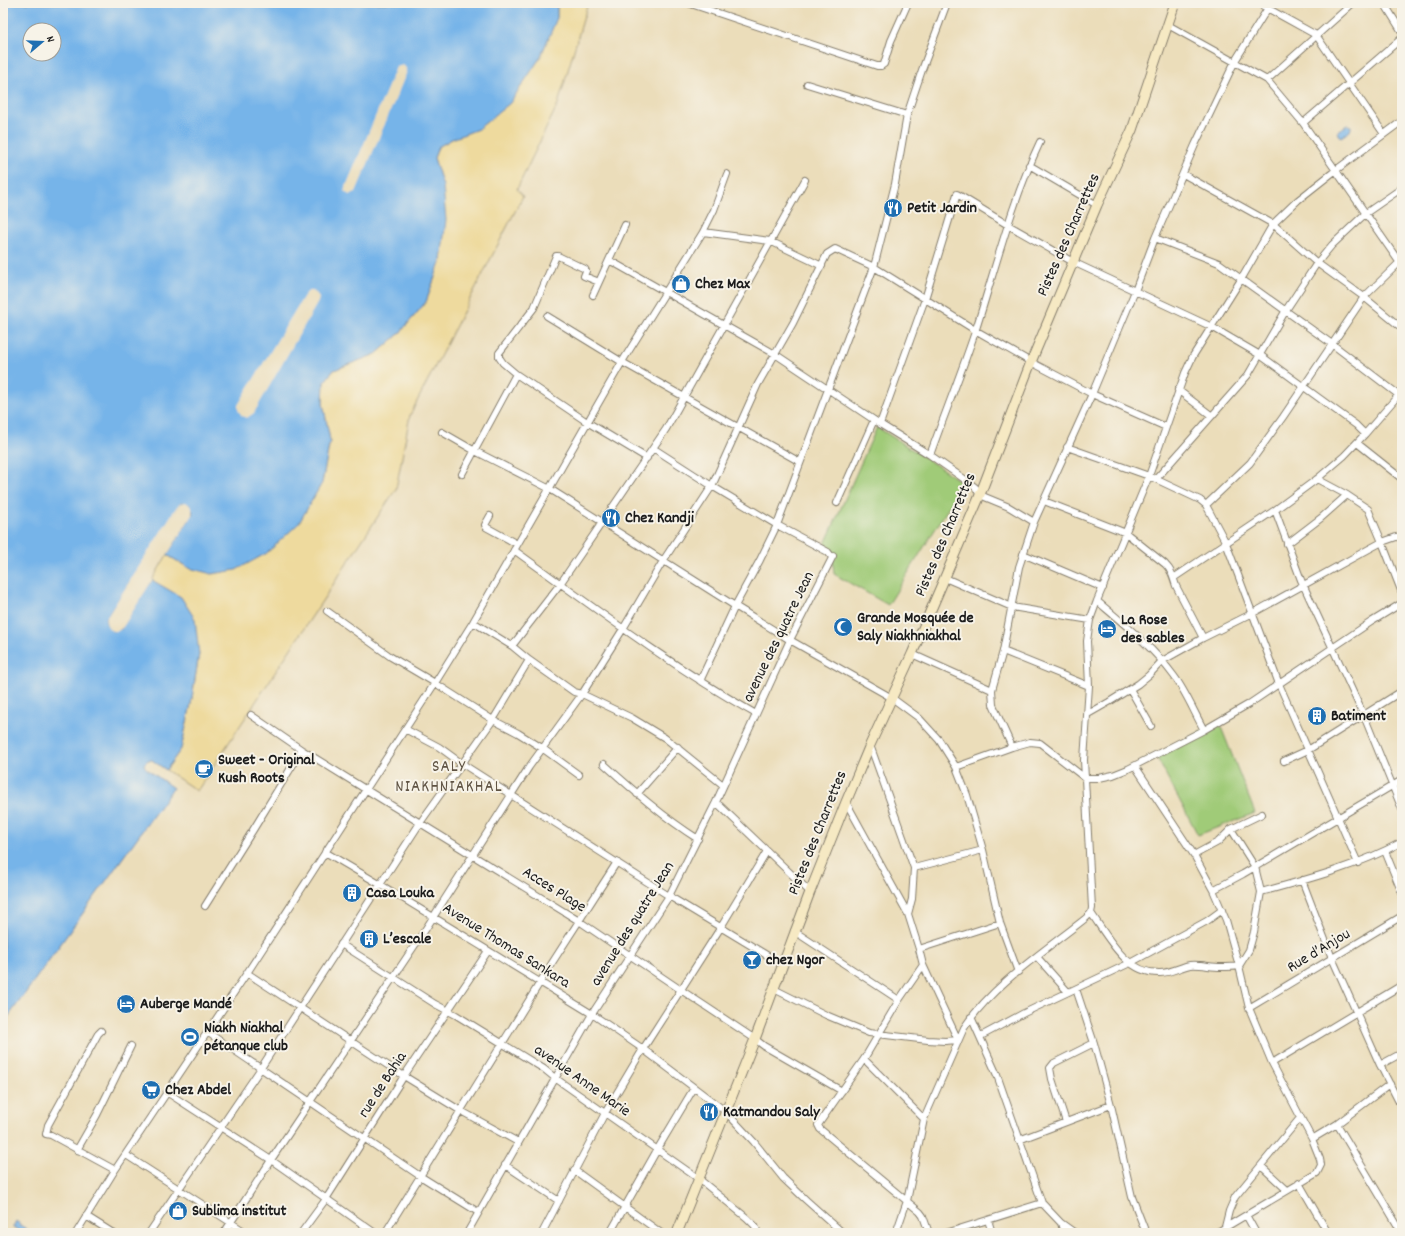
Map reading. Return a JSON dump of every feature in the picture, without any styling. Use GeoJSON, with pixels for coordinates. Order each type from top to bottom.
{"type":"FeatureCollection","features":[{"type":"Feature","properties":{"kind":"main road","name":"Pistes des Charrettes"},"geometry":{"type":"LineString","coordinates":[[677,1233],[755,1039],[783,965],[794,931],[846,802],[870,744],[912,654],[945,578],[980,495],[1031,362],[1097,205],[1132,130],[1175,3]]}},
{"type":"Feature","properties":{"kind":"street"},"geometry":{"type":"LineString","coordinates":[[688,3],[877,66],[881,66],[884,64],[891,41],[908,3]]}},
{"type":"Feature","properties":{"kind":"street"},"geometry":{"type":"LineString","coordinates":[[700,681],[735,606],[777,525],[874,267],[895,184],[907,115],[947,3]]}},
{"type":"Feature","properties":{"kind":"street"},"geometry":{"type":"LineString","coordinates":[[1258,3],[1269,6],[1316,35],[1384,134]]}},
{"type":"Feature","properties":{"kind":"street"},"geometry":{"type":"LineString","coordinates":[[1267,80],[1353,3]]}},
{"type":"Feature","properties":{"kind":"street"},"geometry":{"type":"LineString","coordinates":[[1384,3],[1402,32]]}},
{"type":"Feature","properties":{"kind":"street"},"geometry":{"type":"LineString","coordinates":[[1012,747],[993,705],[992,690],[1012,607],[1016,580],[1034,522],[1092,394],[1135,291],[1155,238],[1195,145],[1235,61],[1269,6]]}},
{"type":"Feature","properties":{"kind":"street"},"geometry":{"type":"LineString","coordinates":[[1168,25],[1267,80],[1303,123],[1401,263],[1364,297],[1303,388],[1250,463],[1206,506]]}},
{"type":"Feature","properties":{"kind":"street"},"geometry":{"type":"LineString","coordinates":[[1303,123],[1402,38]]}},
{"type":"Feature","properties":{"kind":"street"},"geometry":{"type":"LineString","coordinates":[[807,84],[907,115]]}},
{"type":"Feature","properties":{"kind":"street"},"geometry":{"type":"LineString","coordinates":[[896,1233],[907,1201],[924,1119],[964,1028],[971,1017],[1018,972],[1091,913],[1093,904],[1084,760],[1089,686],[1086,641],[1090,620],[1097,601],[1149,476],[1178,390],[1193,356],[1242,278],[1273,224],[1298,200],[1402,121]]}},
{"type":"Feature","properties":{"kind":"street"},"geometry":{"type":"LineString","coordinates":[[930,455],[975,330],[1008,225],[1029,166],[1040,142]]}},
{"type":"Feature","properties":{"kind":"street"},"geometry":{"type":"LineString","coordinates":[[1029,166],[1097,205]]}},
{"type":"Feature","properties":{"kind":"street"},"geometry":{"type":"LineString","coordinates":[[76,1233],[115,1170],[168,1093],[206,1032],[247,973],[473,622],[622,362],[703,232],[714,210],[727,174]]}},
{"type":"Feature","properties":{"kind":"street"},"geometry":{"type":"LineString","coordinates":[[1183,174],[1273,224],[1317,263],[1364,297],[1398,325],[1402,326]]}},
{"type":"Feature","properties":{"kind":"street"},"geometry":{"type":"LineString","coordinates":[[512,646],[560,584],[666,429],[805,180]]}},
{"type":"Feature","properties":{"kind":"street"},"geometry":{"type":"LineString","coordinates":[[1156,479],[1248,375],[1286,310],[1317,263],[1342,234],[1366,213],[1402,188]]}},
{"type":"Feature","properties":{"kind":"street"},"geometry":{"type":"LineString","coordinates":[[837,503],[877,422],[925,299],[957,194],[1073,262],[1212,327],[1260,355],[1303,388],[1356,425],[1365,434]]}},
{"type":"Feature","properties":{"kind":"street"},"geometry":{"type":"LineString","coordinates":[[593,295],[625,225]]}},
{"type":"Feature","properties":{"kind":"street"},"geometry":{"type":"LineString","coordinates":[[703,232],[770,241],[822,266]]}},
{"type":"Feature","properties":{"kind":"street"},"geometry":{"type":"LineString","coordinates":[[1155,238],[1218,263],[1242,278],[1400,393],[1357,443],[1317,479],[1275,510],[1174,577]]}},
{"type":"Feature","properties":{"kind":"street"},"geometry":{"type":"LineString","coordinates":[[224,1233],[271,1160],[434,917],[542,748],[582,694],[623,629],[663,561],[712,486],[758,384],[793,323],[827,254],[835,249],[874,267],[975,330],[1031,362],[1092,394],[1166,427]]}},
{"type":"Feature","properties":{"kind":"street"},"geometry":{"type":"LineString","coordinates":[[599,282],[584,276],[586,271],[585,269],[558,256],[555,257],[534,308],[500,353],[500,357],[516,374],[587,422],[646,458]]}},
{"type":"Feature","properties":{"kind":"street"},"geometry":{"type":"LineString","coordinates":[[609,260],[723,326],[775,354],[877,422],[930,455],[970,483],[976,488],[980,495],[1009,507],[1034,522]]}},
{"type":"Feature","properties":{"kind":"street"},"geometry":{"type":"LineString","coordinates":[[547,316],[622,362],[800,462]]}},
{"type":"Feature","properties":{"kind":"street"},"geometry":{"type":"LineString","coordinates":[[462,474],[516,374]]}},
{"type":"Feature","properties":{"kind":"street"},"geometry":{"type":"LineString","coordinates":[[1178,390],[1212,416]]}},
{"type":"Feature","properties":{"kind":"street"},"geometry":{"type":"LineString","coordinates":[[442,432],[475,451],[550,489],[790,640],[892,698],[919,718],[939,740],[956,767],[967,795],[983,850],[1000,923],[1018,972]]}},
{"type":"Feature","properties":{"kind":"street"},"geometry":{"type":"LineString","coordinates":[[1357,443],[1401,478]]}},
{"type":"Feature","properties":{"kind":"street"},"geometry":{"type":"LineString","coordinates":[[1067,447],[1149,476],[1200,500],[1206,506],[1226,543],[1279,684],[1337,819],[1358,863]]}},
{"type":"Feature","properties":{"kind":"street"},"geometry":{"type":"LineString","coordinates":[[653,448],[777,525]]}},
{"type":"Feature","properties":{"kind":"street"},"geometry":{"type":"LineString","coordinates":[[1317,479],[1347,495],[1368,509],[1402,593]]}},
{"type":"Feature","properties":{"kind":"street"},"geometry":{"type":"LineString","coordinates":[[1287,544],[1321,518],[1347,495]]}},
{"type":"Feature","properties":{"kind":"street"},"geometry":{"type":"LineString","coordinates":[[1044,501],[1126,533],[1165,564],[1170,569],[1176,586],[1203,638]]}},
{"type":"Feature","properties":{"kind":"street"},"geometry":{"type":"LineString","coordinates":[[1275,510],[1304,585],[1364,716],[1402,809]]}},
{"type":"Feature","properties":{"kind":"street"},"geometry":{"type":"LineString","coordinates":[[490,516],[485,525],[486,527],[515,547],[560,584],[700,681],[756,714]]}},
{"type":"Feature","properties":{"kind":"street","name":"avenue des quatre Jean"},"geometry":{"type":"LineString","coordinates":[[467,1233],[592,1014],[669,896],[716,802],[790,640],[833,556],[777,525]]}},
{"type":"Feature","properties":{"kind":"street"},"geometry":{"type":"LineString","coordinates":[[1088,714],[1130,689],[1149,675],[1162,661],[1382,542],[1402,535]]}},
{"type":"Feature","properties":{"kind":"street"},"geometry":{"type":"LineString","coordinates":[[1023,554],[1103,588]]}},
{"type":"Feature","properties":{"kind":"street"},"geometry":{"type":"LineString","coordinates":[[945,578],[1012,607],[1090,620]]}},
{"type":"Feature","properties":{"kind":"street"},"geometry":{"type":"LineString","coordinates":[[1097,601],[1149,647],[1162,661],[1174,676],[1204,730]]}},
{"type":"Feature","properties":{"kind":"street"},"geometry":{"type":"LineString","coordinates":[[956,767],[1030,742],[1040,743],[1085,778],[1099,778],[1113,775],[1135,766],[1250,704],[1371,622],[1402,603]]}},
{"type":"Feature","properties":{"kind":"street"},"geometry":{"type":"LineString","coordinates":[[327,611],[391,658],[435,683],[492,720],[518,733],[542,748],[579,775]]}},
{"type":"Feature","properties":{"kind":"street"},"geometry":{"type":"LineString","coordinates":[[473,622],[512,646],[574,692],[582,694],[632,718],[665,738],[724,785]]}},
{"type":"Feature","properties":{"kind":"street"},"geometry":{"type":"LineString","coordinates":[[1002,651],[1089,686]]}},
{"type":"Feature","properties":{"kind":"street"},"geometry":{"type":"LineString","coordinates":[[912,654],[992,690]]}},
{"type":"Feature","properties":{"kind":"street"},"geometry":{"type":"LineString","coordinates":[[150,1233],[261,1068],[420,823],[492,720],[529,660]]}},
{"type":"Feature","properties":{"kind":"street"},"geometry":{"type":"LineString","coordinates":[[1130,689],[1151,726]]}},
{"type":"Feature","properties":{"kind":"street"},"geometry":{"type":"LineString","coordinates":[[1284,761],[1308,750],[1402,691]]}},
{"type":"Feature","properties":{"kind":"street","name":"Acces Plage"},"geometry":{"type":"LineString","coordinates":[[251,716],[302,750],[579,921],[775,1053],[842,1091]]}},
{"type":"Feature","properties":{"kind":"street"},"geometry":{"type":"LineString","coordinates":[[405,729],[439,747],[461,763],[669,896],[783,965]]}},
{"type":"Feature","properties":{"kind":"street"},"geometry":{"type":"LineString","coordinates":[[870,744],[914,868],[914,885],[908,914]]}},
{"type":"Feature","properties":{"kind":"street"},"geometry":{"type":"LineString","coordinates":[[637,794],[678,747]]}},
{"type":"Feature","properties":{"kind":"street"},"geometry":{"type":"LineString","coordinates":[[205,906],[302,750]]}},
{"type":"Feature","properties":{"kind":"street"},"geometry":{"type":"LineString","coordinates":[[604,764],[673,824],[698,839]]}},
{"type":"Feature","properties":{"kind":"street"},"geometry":{"type":"LineString","coordinates":[[1135,766],[1194,855],[1213,890],[1222,910],[1240,966],[1249,1008],[1272,1063],[1312,1139],[1320,1159],[1321,1168],[1317,1173],[1216,1233]]}},
{"type":"Feature","properties":{"kind":"street"},"geometry":{"type":"LineString","coordinates":[[1213,890],[1402,780]]}},
{"type":"Feature","properties":{"kind":"street"},"geometry":{"type":"LineString","coordinates":[[716,802],[810,892]]}},
{"type":"Feature","properties":{"kind":"street"},"geometry":{"type":"LineString","coordinates":[[846,802],[908,914],[920,949],[923,966],[958,1040]]}},
{"type":"Feature","properties":{"kind":"street"},"geometry":{"type":"LineString","coordinates":[[1194,855],[1218,842],[1231,829],[1262,814]]}},
{"type":"Feature","properties":{"kind":"street"},"geometry":{"type":"LineString","coordinates":[[1231,829],[1254,867],[1261,892],[1254,932],[1249,950],[1240,966]]}},
{"type":"Feature","properties":{"kind":"street"},"geometry":{"type":"LineString","coordinates":[[1261,892],[1358,863],[1402,842]]}},
{"type":"Feature","properties":{"kind":"street"},"geometry":{"type":"LineString","coordinates":[[914,868],[983,850]]}},
{"type":"Feature","properties":{"kind":"street"},"geometry":{"type":"LineString","coordinates":[[542,1233],[605,1113],[643,1049],[721,927],[767,851]]}},
{"type":"Feature","properties":{"kind":"street"},"geometry":{"type":"LineString","coordinates":[[1385,851],[1402,893]]}},
{"type":"Feature","properties":{"kind":"street","name":"Avenue Thomas Sankara"},"geometry":{"type":"LineString","coordinates":[[325,852],[592,1014],[643,1049],[725,1111],[754,1142],[783,1178],[843,1233]]}},
{"type":"Feature","properties":{"kind":"street"},"geometry":{"type":"LineString","coordinates":[[385,1233],[502,1043],[617,862]]}},
{"type":"Feature","properties":{"kind":"street"},"geometry":{"type":"LineString","coordinates":[[1302,880],[1332,958],[1356,1013],[1380,1065],[1390,1084],[1399,1096],[1402,1108]]}},
{"type":"Feature","properties":{"kind":"street"},"geometry":{"type":"LineString","coordinates":[[980,1036],[1130,963],[1207,922],[1222,910]]}},
{"type":"Feature","properties":{"kind":"street"},"geometry":{"type":"LineString","coordinates":[[1091,913],[1116,949],[1130,963],[1142,969],[1159,973],[1169,972],[1188,965],[1222,967],[1240,966]]}},
{"type":"Feature","properties":{"kind":"street","name":"Rue d’Anjou"},"geometry":{"type":"LineString","coordinates":[[1249,1008],[1402,916]]}},
{"type":"Feature","properties":{"kind":"street"},"geometry":{"type":"LineString","coordinates":[[920,949],[1000,923]]}},
{"type":"Feature","properties":{"kind":"street"},"geometry":{"type":"LineString","coordinates":[[794,931],[899,1000]]}},
{"type":"Feature","properties":{"kind":"street"},"geometry":{"type":"LineString","coordinates":[[341,944],[447,1011]]}},
{"type":"Feature","properties":{"kind":"street","name":"rue de Bahia"},"geometry":{"type":"LineString","coordinates":[[302,1233],[326,1199],[404,1076],[488,951]]}},
{"type":"Feature","properties":{"kind":"street"},"geometry":{"type":"LineString","coordinates":[[1036,957],[1068,992]]}},
{"type":"Feature","properties":{"kind":"street"},"geometry":{"type":"LineString","coordinates":[[923,966],[899,1000],[864,1059],[818,1126],[922,1214],[929,1233]]}},
{"type":"Feature","properties":{"kind":"street"},"geometry":{"type":"LineString","coordinates":[[247,973],[404,1076],[461,1111],[518,1142]]}},
{"type":"Feature","properties":{"kind":"street"},"geometry":{"type":"LineString","coordinates":[[1272,1063],[1402,985]]}},
{"type":"Feature","properties":{"kind":"street"},"geometry":{"type":"LineString","coordinates":[[774,988],[826,1015],[869,1033],[945,1041],[958,1040]]}},
{"type":"Feature","properties":{"kind":"street"},"geometry":{"type":"LineString","coordinates":[[1076,989],[1094,1043],[1111,1105],[1132,1197],[1146,1233]]}},
{"type":"Feature","properties":{"kind":"street","name":"avenue Anne Marie"},"geometry":{"type":"LineString","coordinates":[[447,1011],[544,1069],[656,1150],[699,1179],[747,1218],[758,1233]]}},
{"type":"Feature","properties":{"kind":"street"},"geometry":{"type":"LineString","coordinates":[[971,1017],[997,1075],[1042,1203],[1061,1223],[1075,1233]]}},
{"type":"Feature","properties":{"kind":"street"},"geometry":{"type":"LineString","coordinates":[[101,1031],[48,1125],[46,1134],[51,1135],[115,1170]]}},
{"type":"Feature","properties":{"kind":"street"},"geometry":{"type":"LineString","coordinates":[[206,1032],[364,1139],[478,1212]]}},
{"type":"Feature","properties":{"kind":"street"},"geometry":{"type":"LineString","coordinates":[[1066,1122],[1052,1079],[1050,1068],[1054,1063],[1094,1043]]}},
{"type":"Feature","properties":{"kind":"street"},"geometry":{"type":"LineString","coordinates":[[77,1150],[97,1116],[131,1046]]}},
{"type":"Feature","properties":{"kind":"street"},"geometry":{"type":"LineString","coordinates":[[1380,1065],[1402,1053]]}},
{"type":"Feature","properties":{"kind":"street"},"geometry":{"type":"LineString","coordinates":[[864,1059],[924,1119]]}},
{"type":"Feature","properties":{"kind":"street"},"geometry":{"type":"LineString","coordinates":[[1312,1139],[1337,1124],[1390,1084]]}},
{"type":"Feature","properties":{"kind":"street"},"geometry":{"type":"LineString","coordinates":[[610,1233],[656,1150],[694,1088]]}},
{"type":"Feature","properties":{"kind":"street"},"geometry":{"type":"LineString","coordinates":[[168,1093],[271,1160],[376,1233]]}},
{"type":"Feature","properties":{"kind":"street"},"geometry":{"type":"LineString","coordinates":[[1019,1140],[1111,1105]]}},
{"type":"Feature","properties":{"kind":"street"},"geometry":{"type":"LineString","coordinates":[[1225,1227],[1229,1211],[1235,1197],[1300,1118]]}},
{"type":"Feature","properties":{"kind":"street"},"geometry":{"type":"LineString","coordinates":[[1337,1124],[1402,1233]]}},
{"type":"Feature","properties":{"kind":"street"},"geometry":{"type":"LineString","coordinates":[[126,1155],[247,1233]]}},
{"type":"Feature","properties":{"kind":"street"},"geometry":{"type":"LineString","coordinates":[[505,1165],[559,1201]]}},
{"type":"Feature","properties":{"kind":"street"},"geometry":{"type":"LineString","coordinates":[[1261,1166],[1287,1190]]}},
{"type":"Feature","properties":{"kind":"street"},"geometry":{"type":"LineString","coordinates":[[574,1170],[662,1233]]}},
{"type":"Feature","properties":{"kind":"street"},"geometry":{"type":"LineString","coordinates":[[1299,1183],[1328,1233]]}},
{"type":"Feature","properties":{"kind":"street"},"geometry":{"type":"LineString","coordinates":[[946,1233],[1042,1203]]}},
{"type":"Feature","properties":{"kind":"street"},"geometry":{"type":"LineString","coordinates":[[86,1216],[113,1233]]}},
{"type":"Feature","properties":{"kind":"street"},"geometry":{"type":"LineString","coordinates":[[1246,1216],[1256,1233]]}},
{"type":"Feature","properties":{"kind":"street"},"geometry":{"type":"LineString","coordinates":[[988,1220],[992,1233]]}},
{"type":"Feature","properties":{"kind":"street"},"geometry":{"type":"LineString","coordinates":[[1061,1223],[1064,1233]]}},
{"type":"Feature","properties":{"kind":"green space"},"geometry":{"type":"Polygon","coordinates":[[[877,427],[964,483],[888,605],[834,574],[832,554],[825,544],[877,427]]]}},
{"type":"Feature","properties":{"kind":"green space"},"geometry":{"type":"Polygon","coordinates":[[[1219,722],[1255,813],[1198,835],[1156,756],[1219,722]]]}},
{"type":"Feature","properties":{"kind":"sand"},"geometry":{"type":"Polygon","coordinates":[[[557,3],[588,3],[558,104],[517,189],[523,196],[410,415],[396,489],[197,791],[166,770],[181,749],[191,704],[199,654],[152,580],[167,555],[189,568],[322,483],[330,441],[323,403],[324,382],[334,370],[376,354],[399,334],[426,302],[441,260],[443,186],[434,158],[438,147],[452,139],[557,18],[557,3]]]}},
{"type":"Feature","properties":{"kind":"water"},"geometry":{"type":"Polygon","coordinates":[[[3,3],[557,3],[557,18],[540,58],[510,103],[478,129],[452,139],[438,147],[434,158],[443,186],[446,220],[441,260],[426,302],[399,334],[376,354],[334,370],[324,382],[323,403],[330,440],[322,483],[299,523],[267,553],[236,570],[212,574],[189,568],[167,555],[193,513],[190,505],[181,503],[107,617],[106,623],[112,631],[121,629],[152,580],[181,597],[195,619],[199,654],[191,704],[181,749],[166,770],[152,760],[148,760],[144,764],[147,769],[173,788],[3,1024],[3,3]]]}},
{"type":"Feature","properties":{"kind":"water"},"geometry":{"type":"Polygon","coordinates":[[[1347,125],[1351,126],[1350,131],[1341,137],[1337,132],[1347,125]]]}},
{"type":"Feature","properties":{"kind":"water"},"geometry":{"type":"Polygon","coordinates":[[[16,1221],[26,1229],[24,1233],[13,1227],[16,1221]]]}},
{"type":"Feature","properties":{"kind":"pier"},"geometry":{"type":"Polygon","coordinates":[[[403,65],[406,68],[406,74],[356,192],[349,195],[344,191],[396,67],[403,65]]]}},
{"type":"Feature","properties":{"kind":"pier"},"geometry":{"type":"Polygon","coordinates":[[[309,291],[313,291],[317,294],[319,298],[318,302],[254,413],[247,418],[242,416],[238,410],[238,405],[305,294],[309,291]]]}},
{"type":"Feature","properties":{"kind":"pier"},"geometry":{"type":"Polygon","coordinates":[[[186,502],[192,507],[192,515],[166,557],[166,554],[191,512],[187,505],[182,505],[179,507],[109,618],[108,623],[110,627],[115,629],[121,626],[150,579],[153,579],[123,627],[118,631],[112,631],[106,623],[107,617],[177,506],[186,502]]]}},
{"type":"Feature","properties":{"kind":"place","name":"Petit Jardin"},"geometry":{"type":"Point","coordinates":[893,208]}},
{"type":"Feature","properties":{"kind":"place","name":"Chez Max"},"geometry":{"type":"Point","coordinates":[681,284]}},
{"type":"Feature","properties":{"kind":"place","name":"Chez Kandji"},"geometry":{"type":"Point","coordinates":[611,518]}},
{"type":"Feature","properties":{"kind":"place","name":"Grande Mosquée de Saly Niakhniakhal"},"geometry":{"type":"Point","coordinates":[843,627]}},
{"type":"Feature","properties":{"kind":"place","name":"La Rose des sables"},"geometry":{"type":"Point","coordinates":[1107,629]}},
{"type":"Feature","properties":{"kind":"place","name":"Batiment"},"geometry":{"type":"Point","coordinates":[1317,716]}},
{"type":"Feature","properties":{"kind":"place","name":"Sweet - Original Kush Roots"},"geometry":{"type":"Point","coordinates":[204,769]}},
{"type":"Feature","properties":{"kind":"place","name":"Casa Louka"},"geometry":{"type":"Point","coordinates":[352,893]}},
{"type":"Feature","properties":{"kind":"place","name":"L’escale"},"geometry":{"type":"Point","coordinates":[369,939]}},
{"type":"Feature","properties":{"kind":"place","name":"chez Ngor"},"geometry":{"type":"Point","coordinates":[752,960]}},
{"type":"Feature","properties":{"kind":"place","name":"Auberge Mandé"},"geometry":{"type":"Point","coordinates":[126,1004]}},
{"type":"Feature","properties":{"kind":"place","name":"Niakh Niakhal pétanque club"},"geometry":{"type":"Point","coordinates":[190,1037]}},
{"type":"Feature","properties":{"kind":"place","name":"Chez Abdel"},"geometry":{"type":"Point","coordinates":[151,1090]}},
{"type":"Feature","properties":{"kind":"place","name":"Katmandou Saly"},"geometry":{"type":"Point","coordinates":[709,1112]}},
{"type":"Feature","properties":{"kind":"place","name":"Sublima institut"},"geometry":{"type":"Point","coordinates":[178,1211]}},
{"type":"Feature","properties":{"kind":"district","name":"SALY NIAKHNIAKHAL"},"geometry":{"type":"Point","coordinates":[449,778]}}]}
